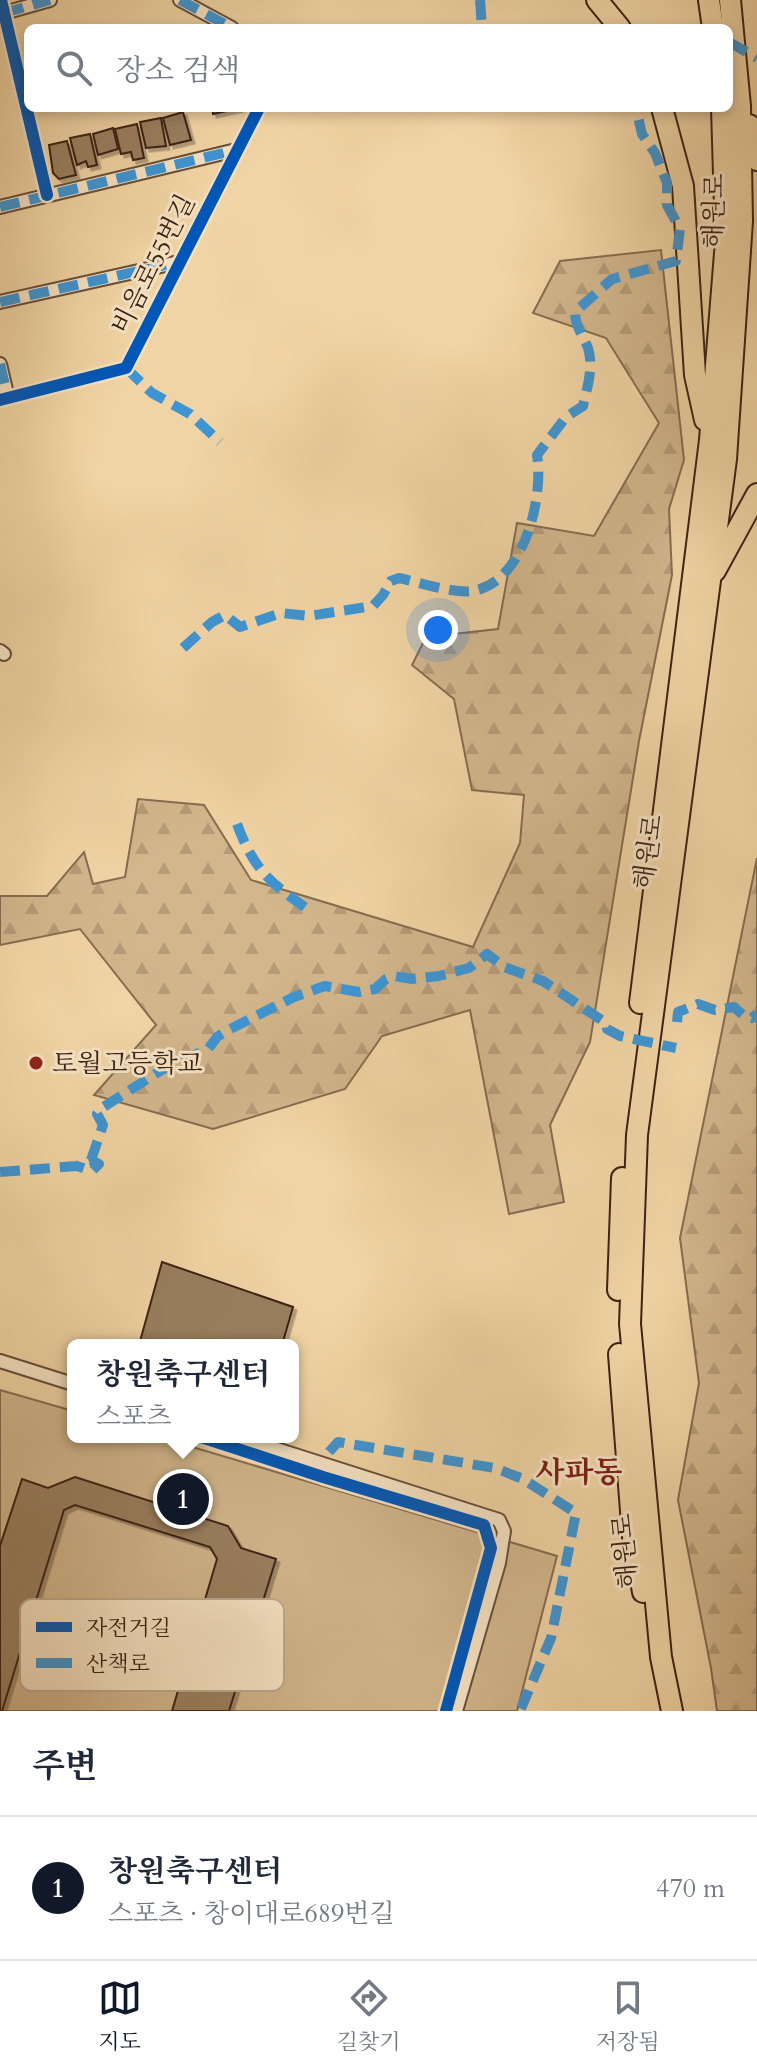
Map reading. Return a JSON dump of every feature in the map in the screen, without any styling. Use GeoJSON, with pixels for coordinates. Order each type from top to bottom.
{"type":"FeatureCollection","features":[{"type":"Feature","properties":{"kind":"highway"},"geometry":{"type":"LineString","coordinates":[[597,0],[617,24]]}},
{"type":"Feature","properties":{"kind":"highway"},"geometry":{"type":"LineString","coordinates":[[709,0],[712,24]]}},
{"type":"Feature","properties":{"kind":"highway","name":"해원로"},"geometry":{"type":"LineString","coordinates":[[730,0],[733,24]]}},
{"type":"Feature","properties":{"kind":"highway","name":"해원로"},"geometry":{"type":"LineString","coordinates":[[672,1711],[661,1657],[630,1324],[637,1135],[726,459],[742,221],[738,75],[733,28]]}},
{"type":"Feature","properties":{"kind":"highway"},"geometry":{"type":"LineString","coordinates":[[738,75],[757,160]]}},
{"type":"Feature","properties":{"kind":"highway"},"geometry":{"type":"LineString","coordinates":[[663,112],[683,186],[695,375],[710,440]]}},
{"type":"Feature","properties":{"kind":"highway","name":"해원로"},"geometry":{"type":"LineString","coordinates":[[663,1711],[633,1537],[618,1340],[618,1239],[625,1127],[710,440],[726,241],[722,112]]}},
{"type":"Feature","properties":{"kind":"highway"},"geometry":{"type":"LineString","coordinates":[[710,581],[757,494]]}},
{"type":"Feature","properties":{"kind":"street"},"geometry":{"type":"LineString","coordinates":[[24,92],[2,6],[50,0]]}},
{"type":"Feature","properties":{"kind":"street"},"geometry":{"type":"LineString","coordinates":[[180,0],[225,24]]}},
{"type":"Feature","properties":{"kind":"street"},"geometry":{"type":"LineString","coordinates":[[29,112],[47,195]]}},
{"type":"Feature","properties":{"kind":"street","name":"비음로55번길"},"geometry":{"type":"LineString","coordinates":[[0,364],[4,399],[126,368],[257,112]]}},
{"type":"Feature","properties":{"kind":"street"},"geometry":{"type":"LineString","coordinates":[[0,207],[236,150]]}},
{"type":"Feature","properties":{"kind":"street","name":"비음로55번길"},"geometry":{"type":"LineString","coordinates":[[0,302],[179,262]]}},
{"type":"Feature","properties":{"kind":"street"},"geometry":{"type":"LineString","coordinates":[[0,1361],[67,1382]]}},
{"type":"Feature","properties":{"kind":"street"},"geometry":{"type":"LineString","coordinates":[[258,1443],[499,1520],[504,1531],[499,1563],[456,1711]]}},
{"type":"Feature","properties":{"kind":"green space"},"geometry":{"type":"Polygon","coordinates":[[[661,250],[684,460],[669,509],[672,575],[639,741],[590,1042],[550,1125],[564,1202],[509,1214],[470,1010],[382,1036],[345,1089],[213,1129],[94,1095],[156,1025],[80,929],[0,945],[0,896],[47,896],[84,852],[93,884],[125,877],[138,799],[204,805],[251,880],[473,947],[520,843],[524,795],[472,790],[454,699],[412,665],[426,637],[498,629],[517,523],[594,536],[659,423],[606,338],[533,313],[560,261],[661,250]]]}},
{"type":"Feature","properties":{"kind":"green space"},"geometry":{"type":"Polygon","coordinates":[[[757,858],[757,1711],[717,1711],[678,1500],[699,1383],[680,1238],[757,858]]]}},
{"type":"Feature","properties":{"kind":"green space"},"geometry":{"type":"Polygon","coordinates":[[[0,1390],[67,1409],[67,1443],[179,1443],[557,1556],[517,1711],[0,1711],[0,1390]]]}},
{"type":"Feature","properties":{"kind":"building"},"geometry":{"type":"Polygon","coordinates":[[[183,112],[191,140],[170,145],[163,118],[183,112]]]}},
{"type":"Feature","properties":{"kind":"building"},"geometry":{"type":"Polygon","coordinates":[[[161,118],[166,146],[146,148],[140,122],[161,118]]]}},
{"type":"Feature","properties":{"kind":"building"},"geometry":{"type":"Polygon","coordinates":[[[137,124],[144,158],[133,160],[131,152],[121,154],[115,129],[137,124]]]}},
{"type":"Feature","properties":{"kind":"building"},"geometry":{"type":"Polygon","coordinates":[[[113,128],[118,149],[98,155],[93,134],[113,128]]]}},
{"type":"Feature","properties":{"kind":"building"},"geometry":{"type":"Polygon","coordinates":[[[90,134],[97,165],[88,167],[86,161],[77,165],[70,138],[90,134]]]}},
{"type":"Feature","properties":{"kind":"building"},"geometry":{"type":"Polygon","coordinates":[[[67,141],[76,175],[59,179],[53,173],[49,145],[67,141]]]}},
{"type":"Feature","properties":{"kind":"building"},"geometry":{"type":"Polygon","coordinates":[[[162,1262],[293,1307],[284,1339],[141,1339],[162,1262]]]}},
{"type":"Feature","properties":{"kind":"building"},"geometry":{"type":"Polygon","coordinates":[[[75,1477],[228,1526],[241,1548],[276,1559],[264,1599],[205,1599],[217,1559],[210,1547],[75,1505],[64,1510],[37,1599],[20,1599],[20,1653],[0,1711],[0,1546],[22,1479],[48,1488],[75,1477]]]}},
{"type":"Feature","properties":{"kind":"building"},"geometry":{"type":"Polygon","coordinates":[[[178,1691],[235,1691],[229,1711],[172,1711],[178,1691]]]}},
{"type":"Feature","properties":{"kind":"marked path"},"geometry":{"type":"LineString","coordinates":[[4,13],[50,0]]}},
{"type":"Feature","properties":{"kind":"marked path"},"geometry":{"type":"LineString","coordinates":[[180,0],[225,24]]}},
{"type":"Feature","properties":{"kind":"marked path"},"geometry":{"type":"LineString","coordinates":[[480,0],[482,24]]}},
{"type":"Feature","properties":{"kind":"marked path"},"geometry":{"type":"LineString","coordinates":[[733,44],[757,58]]}},
{"type":"Feature","properties":{"kind":"marked path"},"geometry":{"type":"LineString","coordinates":[[183,648],[212,622],[225,615],[240,627],[281,613],[309,616],[373,606],[391,581],[399,578],[446,589],[473,591],[491,584],[506,572],[518,555],[533,515],[537,493],[537,455],[566,417],[583,406],[590,363],[575,312],[612,279],[676,261],[680,229],[667,205],[667,183],[655,153],[642,134],[637,112]]}},
{"type":"Feature","properties":{"kind":"marked path"},"geometry":{"type":"LineString","coordinates":[[0,207],[236,150]]}},
{"type":"Feature","properties":{"kind":"marked path"},"geometry":{"type":"LineString","coordinates":[[0,302],[179,262]]}},
{"type":"Feature","properties":{"kind":"marked path"},"geometry":{"type":"LineString","coordinates":[[0,364],[8,398]]}},
{"type":"Feature","properties":{"kind":"marked path"},"geometry":{"type":"LineString","coordinates":[[126,368],[152,393],[190,414],[220,442]]}},
{"type":"Feature","properties":{"kind":"marked path"},"geometry":{"type":"LineString","coordinates":[[237,824],[250,853],[265,874],[309,910]]}},
{"type":"Feature","properties":{"kind":"marked path"},"geometry":{"type":"LineString","coordinates":[[91,1160],[103,1125],[97,1114],[102,1108],[163,1069],[208,1049],[217,1037],[230,1029],[294,997],[325,986],[359,992],[375,989],[394,976],[412,979],[469,968],[487,954],[504,967],[543,981],[606,1023],[607,1029],[620,1036],[676,1048]]}},
{"type":"Feature","properties":{"kind":"marked path"},"geometry":{"type":"LineString","coordinates":[[677,1022],[678,1012],[698,1004],[715,1010],[734,1007],[752,1018],[757,1014]]}},
{"type":"Feature","properties":{"kind":"marked path"},"geometry":{"type":"LineString","coordinates":[[0,1172],[77,1166],[91,1160],[99,1164],[92,1171],[77,1166]]}},
{"type":"Feature","properties":{"kind":"marked path"},"geometry":{"type":"LineString","coordinates":[[329,1452],[338,1442],[495,1468],[523,1479],[576,1513],[551,1638],[520,1711]]}},
{"type":"Feature","properties":{"kind":"cycle path"},"geometry":{"type":"LineString","coordinates":[[1,0],[24,98]]}},
{"type":"Feature","properties":{"kind":"cycle path"},"geometry":{"type":"LineString","coordinates":[[27,112],[47,195]]}},
{"type":"Feature","properties":{"kind":"cycle path"},"geometry":{"type":"LineString","coordinates":[[0,400],[126,368],[257,112]]}},
{"type":"Feature","properties":{"kind":"cycle path"},"geometry":{"type":"LineString","coordinates":[[219,1443],[484,1525],[491,1548],[446,1711]]}},
{"type":"Feature","properties":{"kind":"place","name":"토월고등학교"},"geometry":{"type":"Point","coordinates":[36,1063]}},
{"type":"Feature","properties":{"kind":"place","name":"창원축구센터"},"geometry":{"type":"Point","coordinates":[183,1499]}},
{"type":"Feature","properties":{"kind":"district","name":"사파동"},"geometry":{"type":"Point","coordinates":[579,1472]}}]}
